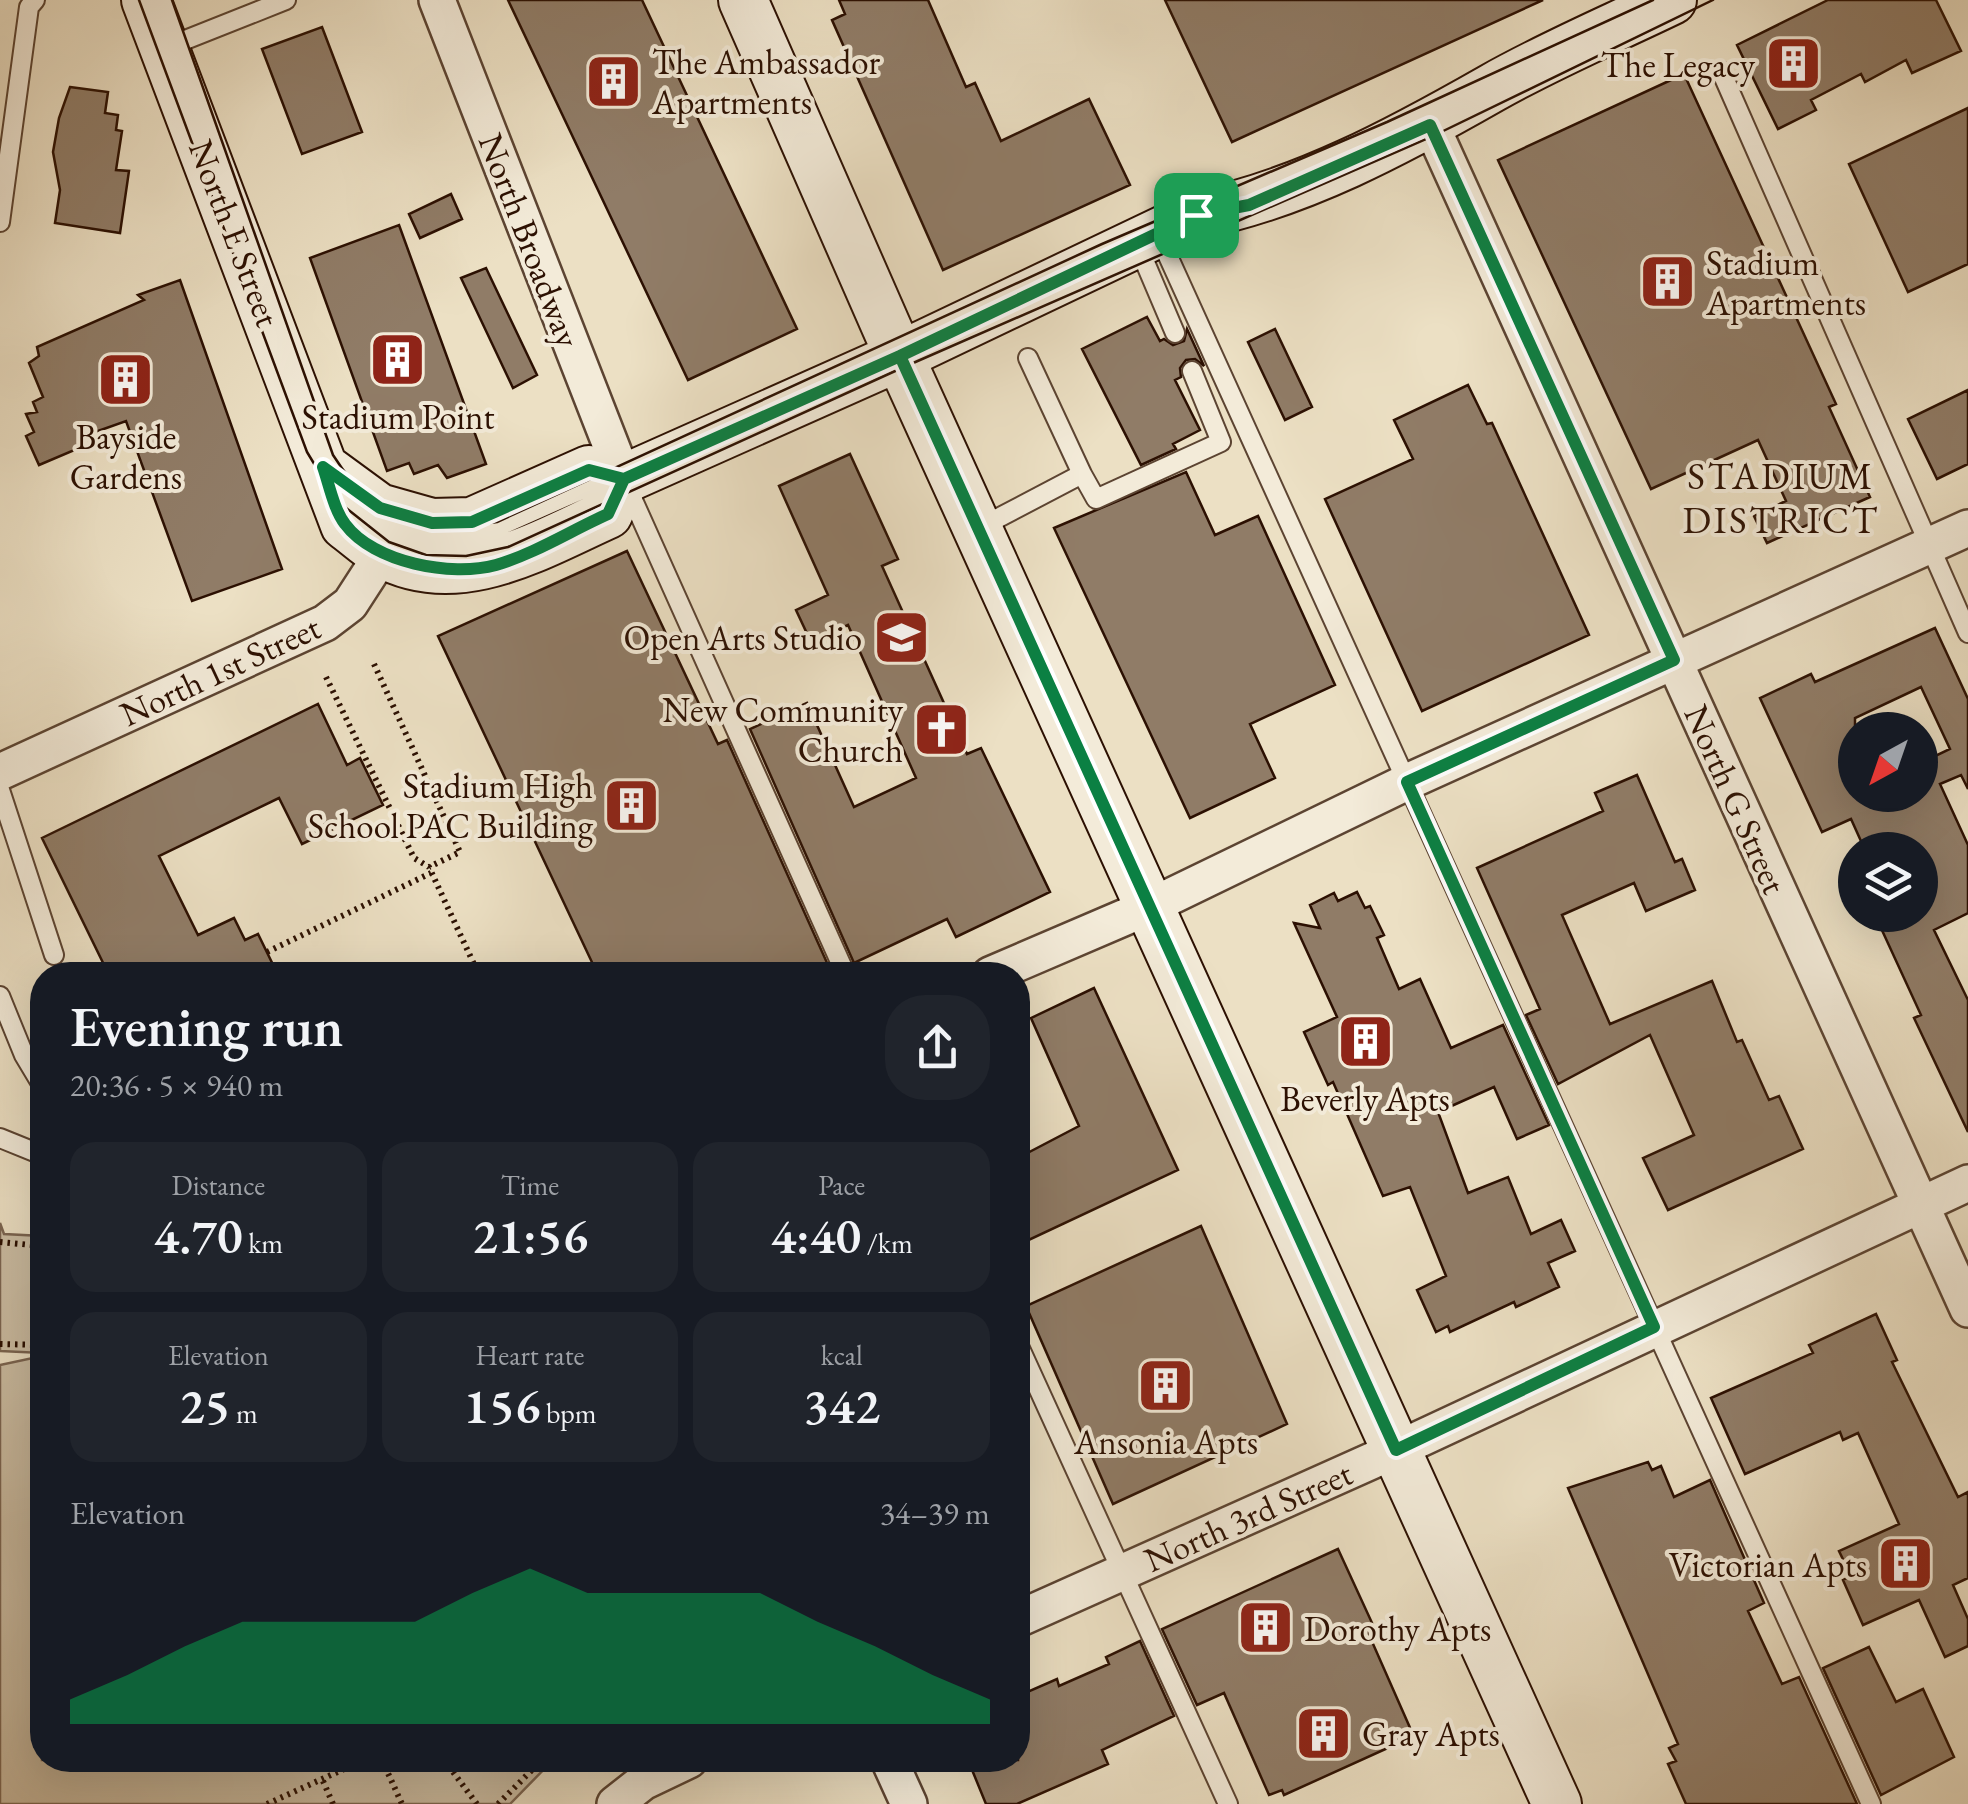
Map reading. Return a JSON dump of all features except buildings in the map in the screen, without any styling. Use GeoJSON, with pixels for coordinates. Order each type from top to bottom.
{"type":"FeatureCollection","features":[{"type":"Feature","properties":{"kind":"street","name":"North E Street"},"geometry":{"type":"LineString","coordinates":[[146,0],[345,524],[383,553]]}},
{"type":"Feature","properties":{"kind":"street","name":"North Broadway"},"geometry":{"type":"LineString","coordinates":[[437,0],[624,479]]}},
{"type":"Feature","properties":{"kind":"street"},"geometry":{"type":"LineString","coordinates":[[743,0],[900,356],[1556,1804]]}},
{"type":"Feature","properties":{"kind":"street"},"geometry":{"type":"LineString","coordinates":[[1164,230],[1249,205],[1430,125],[1494,87],[1672,0]]}},
{"type":"Feature","properties":{"kind":"street"},"geometry":{"type":"LineString","coordinates":[[323,467],[380,508],[432,523],[472,522],[589,470],[624,479],[900,356],[1164,230],[1223,194],[1236,177],[1418,100],[1494,87]]}},
{"type":"Feature","properties":{"kind":"street","name":"North G Street"},"geometry":{"type":"LineString","coordinates":[[1430,125],[1968,1309]]}},
{"type":"Feature","properties":{"kind":"street"},"geometry":{"type":"LineString","coordinates":[[383,553],[419,566],[495,565],[608,514],[624,479]]}},
{"type":"Feature","properties":{"kind":"street"},"geometry":{"type":"LineString","coordinates":[[1020,962],[1150,906],[1407,782],[1968,528]]}},
{"type":"Feature","properties":{"kind":"street","name":"North 1st Street"},"geometry":{"type":"LineString","coordinates":[[0,772],[325,623],[350,604],[383,553]]}},
{"type":"Feature","properties":{"kind":"street","name":"North 3rd Street"},"geometry":{"type":"LineString","coordinates":[[1030,1614],[1396,1450],[1968,1183]]}},
{"type":"Feature","properties":{"kind":"street"},"geometry":{"type":"LineString","coordinates":[[615,1804],[664,1772]]}},
{"type":"Feature","properties":{"kind":"street"},"geometry":{"type":"LineString","coordinates":[[894,1772],[909,1804]]}},
{"type":"Feature","properties":{"kind":"lane"},"geometry":{"type":"LineString","coordinates":[[0,222],[29,7],[34,0]]}},
{"type":"Feature","properties":{"kind":"lane"},"geometry":{"type":"LineString","coordinates":[[164,48],[286,0]]}},
{"type":"Feature","properties":{"kind":"lane"},"geometry":{"type":"LineString","coordinates":[[1721,71],[1968,633]]}},
{"type":"Feature","properties":{"kind":"lane"},"geometry":{"type":"LineString","coordinates":[[1164,230],[1176,333]]}},
{"type":"Feature","properties":{"kind":"lane"},"geometry":{"type":"LineString","coordinates":[[1164,230],[1407,782],[1872,1804]]}},
{"type":"Feature","properties":{"kind":"lane"},"geometry":{"type":"LineString","coordinates":[[1028,358],[1096,498],[1221,442],[1192,371]]}},
{"type":"Feature","properties":{"kind":"lane"},"geometry":{"type":"LineString","coordinates":[[979,528],[1082,474]]}},
{"type":"Feature","properties":{"kind":"lane"},"geometry":{"type":"LineString","coordinates":[[624,479],[840,962]]}},
{"type":"Feature","properties":{"kind":"lane"},"geometry":{"type":"LineString","coordinates":[[0,790],[54,955]]}},
{"type":"Feature","properties":{"kind":"lane"},"geometry":{"type":"LineString","coordinates":[[0,996],[30,1064]]}},
{"type":"Feature","properties":{"kind":"lane"},"geometry":{"type":"LineString","coordinates":[[0,1138],[30,1151]]}},
{"type":"Feature","properties":{"kind":"lane"},"geometry":{"type":"LineString","coordinates":[[1030,1370],[1228,1804]]}},
{"type":"Feature","properties":{"kind":"path"},"geometry":{"type":"LineString","coordinates":[[266,952],[460,852],[374,664]]}},
{"type":"Feature","properties":{"kind":"path"},"geometry":{"type":"LineString","coordinates":[[326,677],[414,858],[430,870],[473,962]]}},
{"type":"Feature","properties":{"kind":"path"},"geometry":{"type":"LineString","coordinates":[[0,1242],[30,1245]]}},
{"type":"Feature","properties":{"kind":"path"},"geometry":{"type":"LineString","coordinates":[[0,1344],[30,1345]]}},
{"type":"Feature","properties":{"kind":"path"},"geometry":{"type":"LineString","coordinates":[[266,1804],[339,1772]]}},
{"type":"Feature","properties":{"kind":"path"},"geometry":{"type":"LineString","coordinates":[[387,1772],[402,1804]]}},
{"type":"Feature","properties":{"kind":"path"},"geometry":{"type":"LineString","coordinates":[[453,1772],[477,1804]]}},
{"type":"Feature","properties":{"kind":"path"},"geometry":{"type":"LineString","coordinates":[[498,1804],[532,1772]]}},
{"type":"Feature","properties":{"kind":"path"},"geometry":{"type":"LineString","coordinates":[[323,1780],[334,1804]]}},
{"type":"Feature","properties":{"kind":"shaded area"},"geometry":{"type":"Polygon","coordinates":[[[0,1223],[4,1234],[30,1235],[30,1352],[0,1351],[0,1223]]]}},
{"type":"Feature","properties":{"kind":"shaded area"},"geometry":{"type":"Polygon","coordinates":[[[30,1359],[30,1772],[541,1772],[510,1804],[0,1804],[0,1365],[30,1359]]]}},
{"type":"Feature","properties":{"kind":"tram line"},"geometry":{"type":"LineString","coordinates":[[139,0],[307,452],[336,500],[389,542],[426,555],[466,556],[508,547],[904,367],[1435,135],[1713,0]]}},
{"type":"Feature","properties":{"kind":"tram line"},"geometry":{"type":"LineString","coordinates":[[172,0],[333,455],[350,480],[384,512],[420,526],[442,527],[497,522],[1102,244],[1387,122],[1653,0]]}},
{"type":"Feature","properties":{"kind":"place","name":"The Legacy"},"geometry":{"type":"Point","coordinates":[1794,64]}},
{"type":"Feature","properties":{"kind":"place","name":"The Ambassador Apartments"},"geometry":{"type":"Point","coordinates":[613,81]}},
{"type":"Feature","properties":{"kind":"place","name":"Stadium Apartments"},"geometry":{"type":"Point","coordinates":[1667,282]}},
{"type":"Feature","properties":{"kind":"place","name":"Stadium Point"},"geometry":{"type":"Point","coordinates":[398,360]}},
{"type":"Feature","properties":{"kind":"place","name":"Bayside Gardens"},"geometry":{"type":"Point","coordinates":[126,380]}},
{"type":"Feature","properties":{"kind":"place","name":"Open Arts Studio"},"geometry":{"type":"Point","coordinates":[901,637]}},
{"type":"Feature","properties":{"kind":"place","name":"New Community Church"},"geometry":{"type":"Point","coordinates":[942,729]}},
{"type":"Feature","properties":{"kind":"place","name":"Stadium High School PAC Building"},"geometry":{"type":"Point","coordinates":[632,805]}},
{"type":"Feature","properties":{"kind":"place","name":"Beverly Apts"},"geometry":{"type":"Point","coordinates":[1365,1042]}},
{"type":"Feature","properties":{"kind":"place","name":"Ansonia Apts"},"geometry":{"type":"Point","coordinates":[1166,1385]}},
{"type":"Feature","properties":{"kind":"place","name":"Victorian Apts"},"geometry":{"type":"Point","coordinates":[1906,1564]}},
{"type":"Feature","properties":{"kind":"place","name":"Dorothy Apts"},"geometry":{"type":"Point","coordinates":[1265,1628]}},
{"type":"Feature","properties":{"kind":"place","name":"Gray Apts"},"geometry":{"type":"Point","coordinates":[1323,1733]}},
{"type":"Feature","properties":{"kind":"district","name":"STADIUM DISTRICT"},"geometry":{"type":"Point","coordinates":[1781,497]}},
{"type":"Feature","properties":{"kind":"route"},"geometry":{"type":"LineString","coordinates":[[1196,215],[900,356],[624,479],[608,514],[495,565],[419,566],[383,553],[345,524],[323,467],[380,508],[432,523],[472,522],[589,470],[624,479],[836,384],[900,356],[1396,1450],[1654,1327],[1407,782],[1674,660],[1430,125],[1249,205],[1196,215]]}}]}
